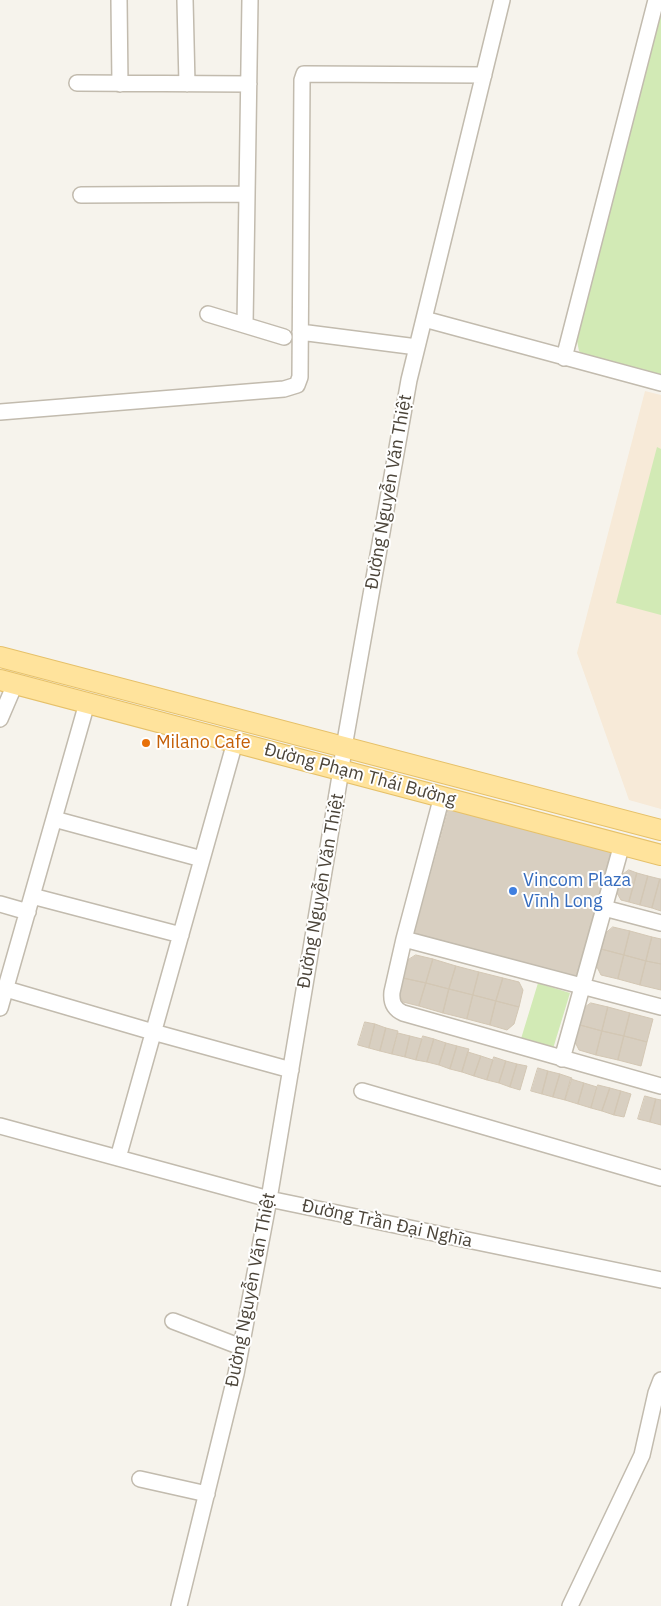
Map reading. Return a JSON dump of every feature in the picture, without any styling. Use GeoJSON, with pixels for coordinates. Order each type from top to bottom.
{"type":"FeatureCollection","features":[{"type":"Feature","properties":{"kind":"main road","name":"Đường Phạm Thái Bường"},"geometry":{"type":"LineString","coordinates":[[0,657],[661,830]]}},
{"type":"Feature","properties":{"kind":"main road","name":"Đường Phạm Thái Bường"},"geometry":{"type":"LineString","coordinates":[[7,682],[661,854]]}},
{"type":"Feature","properties":{"kind":"main road"},"geometry":{"type":"LineString","coordinates":[[87,703],[94,682]]}},
{"type":"Feature","properties":{"kind":"street"},"geometry":{"type":"LineString","coordinates":[[119,0],[120,84]]}},
{"type":"Feature","properties":{"kind":"street"},"geometry":{"type":"LineString","coordinates":[[185,0],[187,84]]}},
{"type":"Feature","properties":{"kind":"street"},"geometry":{"type":"LineString","coordinates":[[245,325],[250,0]]}},
{"type":"Feature","properties":{"kind":"street","name":"Đường Nguyễn Văn Thiệt"},"geometry":{"type":"LineString","coordinates":[[179,1606],[236,1374],[269,1199],[342,770],[344,747],[409,380],[502,0]]}},
{"type":"Feature","properties":{"kind":"street"},"geometry":{"type":"LineString","coordinates":[[564,358],[656,0]]}},
{"type":"Feature","properties":{"kind":"street"},"geometry":{"type":"LineString","coordinates":[[0,412],[284,390],[297,385],[300,377],[302,80],[304,74],[484,75]]}},
{"type":"Feature","properties":{"kind":"street"},"geometry":{"type":"LineString","coordinates":[[77,84],[248,84]]}},
{"type":"Feature","properties":{"kind":"street"},"geometry":{"type":"LineString","coordinates":[[81,195],[247,194]]}},
{"type":"Feature","properties":{"kind":"street"},"geometry":{"type":"LineString","coordinates":[[208,314],[284,337]]}},
{"type":"Feature","properties":{"kind":"street"},"geometry":{"type":"LineString","coordinates":[[424,319],[564,358],[661,382]]}},
{"type":"Feature","properties":{"kind":"street"},"geometry":{"type":"LineString","coordinates":[[300,332],[418,347]]}},
{"type":"Feature","properties":{"kind":"street"},"geometry":{"type":"LineString","coordinates":[[0,719],[7,682]]}},
{"type":"Feature","properties":{"kind":"street"},"geometry":{"type":"LineString","coordinates":[[0,1008],[87,703]]}},
{"type":"Feature","properties":{"kind":"street"},"geometry":{"type":"LineString","coordinates":[[118,1158],[235,742]]}},
{"type":"Feature","properties":{"kind":"street"},"geometry":{"type":"LineString","coordinates":[[442,796],[404,939],[392,996],[393,1003],[400,1011],[661,1086]]}},
{"type":"Feature","properties":{"kind":"street"},"geometry":{"type":"LineString","coordinates":[[54,819],[202,859]]}},
{"type":"Feature","properties":{"kind":"street"},"geometry":{"type":"LineString","coordinates":[[562,1058],[622,844]]}},
{"type":"Feature","properties":{"kind":"street"},"geometry":{"type":"LineString","coordinates":[[32,896],[181,935]]}},
{"type":"Feature","properties":{"kind":"street"},"geometry":{"type":"LineString","coordinates":[[0,904],[28,912]]}},
{"type":"Feature","properties":{"kind":"street"},"geometry":{"type":"LineString","coordinates":[[604,908],[661,924]]}},
{"type":"Feature","properties":{"kind":"street"},"geometry":{"type":"LineString","coordinates":[[404,939],[661,1007]]}},
{"type":"Feature","properties":{"kind":"street"},"geometry":{"type":"LineString","coordinates":[[6,989],[291,1070]]}},
{"type":"Feature","properties":{"kind":"street"},"geometry":{"type":"LineString","coordinates":[[362,1091],[661,1178]]}},
{"type":"Feature","properties":{"kind":"street","name":"Đường Trần Đại Nghĩa"},"geometry":{"type":"LineString","coordinates":[[0,1126],[269,1199],[661,1280]]}},
{"type":"Feature","properties":{"kind":"street"},"geometry":{"type":"LineString","coordinates":[[173,1322],[241,1347]]}},
{"type":"Feature","properties":{"kind":"street"},"geometry":{"type":"LineString","coordinates":[[570,1606],[642,1455],[656,1393],[661,1380]]}},
{"type":"Feature","properties":{"kind":"street"},"geometry":{"type":"LineString","coordinates":[[140,1479],[207,1494]]}},
{"type":"Feature","properties":{"kind":"shaded area"},"geometry":{"type":"Polygon","coordinates":[[[645,391],[661,395],[661,809],[629,800],[577,653],[645,391]]]}},
{"type":"Feature","properties":{"kind":"green space"},"geometry":{"type":"Polygon","coordinates":[[[661,15],[661,377],[586,358],[579,351],[577,341],[658,19],[661,15]]]}},
{"type":"Feature","properties":{"kind":"green space"},"geometry":{"type":"Polygon","coordinates":[[[657,447],[661,449],[661,615],[616,603],[657,447]]]}},
{"type":"Feature","properties":{"kind":"green space"},"geometry":{"type":"Polygon","coordinates":[[[538,983],[570,993],[552,1052],[520,1042],[538,983]]]}},
{"type":"Feature","properties":{"kind":"building","name":"Vincom Plaza Vĩnh Long"},"geometry":{"type":"Polygon","coordinates":[[[450,804],[612,848],[576,977],[414,933],[450,804]]]}},
{"type":"Feature","properties":{"kind":"building"},"geometry":{"type":"Polygon","coordinates":[[[629,870],[637,873],[629,902],[621,900],[617,893],[622,875],[629,870]]]}},
{"type":"Feature","properties":{"kind":"building"},"geometry":{"type":"Polygon","coordinates":[[[637,873],[648,876],[640,905],[629,902],[637,873]]]}},
{"type":"Feature","properties":{"kind":"building"},"geometry":{"type":"Polygon","coordinates":[[[648,876],[660,879],[652,908],[640,905],[648,876]]]}},
{"type":"Feature","properties":{"kind":"building"},"geometry":{"type":"Polygon","coordinates":[[[661,879],[661,911],[652,908],[661,879]]]}},
{"type":"Feature","properties":{"kind":"building"},"geometry":{"type":"Polygon","coordinates":[[[613,927],[630,931],[624,955],[601,949],[606,933],[613,927]]]}},
{"type":"Feature","properties":{"kind":"building"},"geometry":{"type":"Polygon","coordinates":[[[630,931],[652,937],[646,961],[624,955],[630,931]]]}},
{"type":"Feature","properties":{"kind":"building"},"geometry":{"type":"Polygon","coordinates":[[[652,937],[661,939],[661,964],[646,961],[652,937]]]}},
{"type":"Feature","properties":{"kind":"building"},"geometry":{"type":"Polygon","coordinates":[[[601,949],[624,955],[618,979],[601,975],[597,967],[601,949]]]}},
{"type":"Feature","properties":{"kind":"building"},"geometry":{"type":"Polygon","coordinates":[[[416,955],[433,959],[426,983],[403,978],[408,960],[416,955]]]}},
{"type":"Feature","properties":{"kind":"building"},"geometry":{"type":"Polygon","coordinates":[[[624,955],[646,961],[640,985],[618,979],[624,955]]]}},
{"type":"Feature","properties":{"kind":"building"},"geometry":{"type":"Polygon","coordinates":[[[433,959],[456,966],[449,989],[426,983],[433,959]]]}},
{"type":"Feature","properties":{"kind":"building"},"geometry":{"type":"Polygon","coordinates":[[[646,961],[661,964],[661,990],[640,985],[646,961]]]}},
{"type":"Feature","properties":{"kind":"building"},"geometry":{"type":"Polygon","coordinates":[[[456,966],[479,972],[473,995],[449,989],[456,966]]]}},
{"type":"Feature","properties":{"kind":"building"},"geometry":{"type":"Polygon","coordinates":[[[479,972],[503,978],[496,1001],[473,995],[479,972]]]}},
{"type":"Feature","properties":{"kind":"building"},"geometry":{"type":"Polygon","coordinates":[[[403,978],[426,983],[419,1006],[403,1002],[399,994],[403,978]]]}},
{"type":"Feature","properties":{"kind":"building"},"geometry":{"type":"Polygon","coordinates":[[[503,978],[519,982],[523,990],[519,1007],[496,1001],[503,978]]]}},
{"type":"Feature","properties":{"kind":"building"},"geometry":{"type":"Polygon","coordinates":[[[426,983],[449,989],[443,1013],[419,1006],[426,983]]]}},
{"type":"Feature","properties":{"kind":"building"},"geometry":{"type":"Polygon","coordinates":[[[449,989],[473,995],[467,1019],[443,1013],[449,989]]]}},
{"type":"Feature","properties":{"kind":"building"},"geometry":{"type":"Polygon","coordinates":[[[473,995],[496,1001],[490,1025],[467,1019],[473,995]]]}},
{"type":"Feature","properties":{"kind":"building"},"geometry":{"type":"Polygon","coordinates":[[[496,1001],[519,1007],[514,1024],[507,1030],[490,1025],[496,1001]]]}},
{"type":"Feature","properties":{"kind":"building"},"geometry":{"type":"Polygon","coordinates":[[[591,1003],[608,1007],[602,1031],[580,1025],[584,1008],[591,1003]]]}},
{"type":"Feature","properties":{"kind":"building"},"geometry":{"type":"Polygon","coordinates":[[[608,1007],[630,1013],[624,1036],[602,1031],[608,1007]]]}},
{"type":"Feature","properties":{"kind":"building"},"geometry":{"type":"Polygon","coordinates":[[[630,1013],[653,1019],[647,1042],[624,1036],[630,1013]]]}},
{"type":"Feature","properties":{"kind":"building"},"geometry":{"type":"Polygon","coordinates":[[[365,1022],[375,1024],[369,1048],[358,1045],[365,1022]]]}},
{"type":"Feature","properties":{"kind":"building"},"geometry":{"type":"Polygon","coordinates":[[[375,1024],[386,1028],[380,1051],[369,1048],[375,1024]]]}},
{"type":"Feature","properties":{"kind":"building"},"geometry":{"type":"Polygon","coordinates":[[[580,1025],[602,1031],[596,1055],[579,1050],[575,1042],[580,1025]]]}},
{"type":"Feature","properties":{"kind":"building"},"geometry":{"type":"Polygon","coordinates":[[[386,1028],[398,1031],[392,1054],[380,1051],[386,1028]]]}},
{"type":"Feature","properties":{"kind":"building"},"geometry":{"type":"Polygon","coordinates":[[[602,1031],[624,1036],[618,1060],[596,1055],[602,1031]]]}},
{"type":"Feature","properties":{"kind":"building"},"geometry":{"type":"Polygon","coordinates":[[[398,1033],[410,1036],[405,1057],[392,1054],[398,1033]]]}},
{"type":"Feature","properties":{"kind":"building"},"geometry":{"type":"Polygon","coordinates":[[[410,1036],[422,1039],[416,1060],[405,1057],[410,1036]]]}},
{"type":"Feature","properties":{"kind":"building"},"geometry":{"type":"Polygon","coordinates":[[[423,1036],[434,1039],[427,1062],[416,1060],[423,1036]]]}},
{"type":"Feature","properties":{"kind":"building"},"geometry":{"type":"Polygon","coordinates":[[[624,1036],[647,1042],[641,1066],[618,1060],[624,1036]]]}},
{"type":"Feature","properties":{"kind":"building"},"geometry":{"type":"Polygon","coordinates":[[[434,1039],[446,1043],[439,1065],[427,1062],[434,1039]]]}},
{"type":"Feature","properties":{"kind":"building"},"geometry":{"type":"Polygon","coordinates":[[[446,1043],[457,1046],[450,1069],[439,1065],[446,1043]]]}},
{"type":"Feature","properties":{"kind":"building"},"geometry":{"type":"Polygon","coordinates":[[[457,1046],[469,1049],[462,1072],[450,1069],[457,1046]]]}},
{"type":"Feature","properties":{"kind":"building"},"geometry":{"type":"Polygon","coordinates":[[[468,1052],[481,1056],[474,1076],[462,1072],[468,1052]]]}},
{"type":"Feature","properties":{"kind":"building"},"geometry":{"type":"Polygon","coordinates":[[[481,1056],[493,1060],[487,1080],[474,1076],[481,1056]]]}},
{"type":"Feature","properties":{"kind":"building"},"geometry":{"type":"Polygon","coordinates":[[[494,1057],[506,1061],[499,1083],[487,1080],[494,1057]]]}},
{"type":"Feature","properties":{"kind":"building"},"geometry":{"type":"Polygon","coordinates":[[[506,1061],[517,1064],[510,1087],[499,1083],[506,1061]]]}},
{"type":"Feature","properties":{"kind":"building"},"geometry":{"type":"Polygon","coordinates":[[[517,1064],[527,1066],[520,1090],[510,1087],[517,1064]]]}},
{"type":"Feature","properties":{"kind":"building"},"geometry":{"type":"Polygon","coordinates":[[[538,1068],[548,1071],[542,1094],[531,1091],[538,1068]]]}},
{"type":"Feature","properties":{"kind":"building"},"geometry":{"type":"Polygon","coordinates":[[[548,1071],[560,1074],[553,1097],[542,1094],[548,1071]]]}},
{"type":"Feature","properties":{"kind":"building"},"geometry":{"type":"Polygon","coordinates":[[[560,1074],[572,1078],[565,1100],[553,1097],[560,1074]]]}},
{"type":"Feature","properties":{"kind":"building"},"geometry":{"type":"Polygon","coordinates":[[[571,1079],[584,1083],[578,1104],[565,1100],[571,1079]]]}},
{"type":"Feature","properties":{"kind":"building"},"geometry":{"type":"Polygon","coordinates":[[[584,1083],[597,1087],[591,1108],[578,1104],[584,1083]]]}},
{"type":"Feature","properties":{"kind":"building"},"geometry":{"type":"Polygon","coordinates":[[[598,1085],[610,1088],[602,1111],[591,1108],[598,1085]]]}},
{"type":"Feature","properties":{"kind":"building"},"geometry":{"type":"Polygon","coordinates":[[[610,1088],[621,1091],[614,1115],[602,1111],[610,1088]]]}},
{"type":"Feature","properties":{"kind":"building"},"geometry":{"type":"Polygon","coordinates":[[[621,1091],[631,1094],[624,1117],[614,1115],[621,1091]]]}},
{"type":"Feature","properties":{"kind":"building"},"geometry":{"type":"Polygon","coordinates":[[[645,1096],[656,1099],[650,1122],[638,1119],[645,1096]]]}},
{"type":"Feature","properties":{"kind":"building"},"geometry":{"type":"Polygon","coordinates":[[[656,1099],[661,1100],[661,1125],[650,1122],[656,1099]]]}},
{"type":"Feature","properties":{"kind":"place","name":"Milano Cafe"},"geometry":{"type":"Point","coordinates":[146,743]}},
{"type":"Feature","properties":{"kind":"place","name":"Vincom Plaza Vĩnh Long"},"geometry":{"type":"Point","coordinates":[513,891]}}]}
